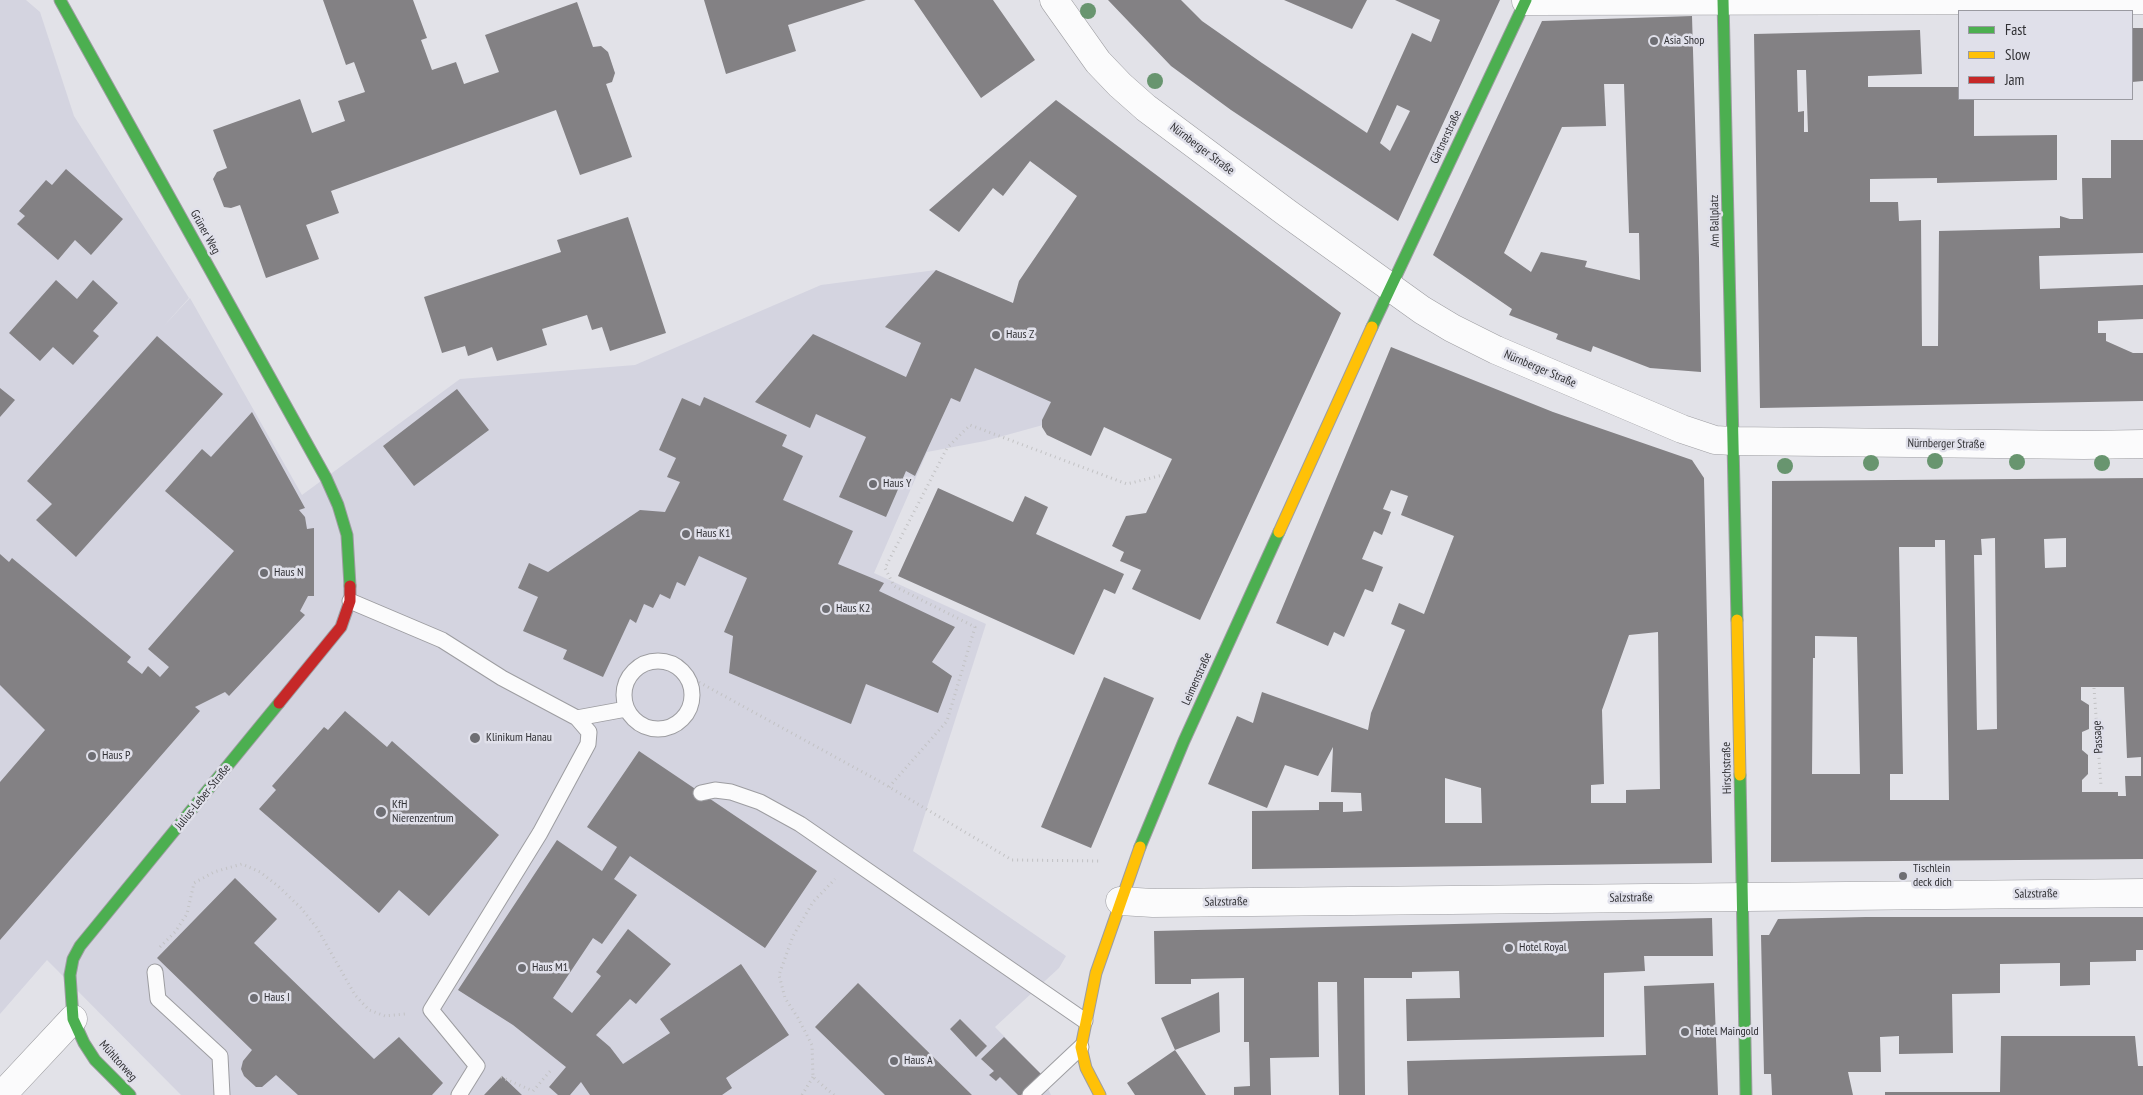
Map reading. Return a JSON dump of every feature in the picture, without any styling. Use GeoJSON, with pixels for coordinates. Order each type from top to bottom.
{"type":"FeatureCollection","features":[{"type":"Feature","properties":{"kind":"street","name":"Grüner Weg"},"geometry":{"type":"LineString","coordinates":[[60,0],[326,478]]}},
{"type":"Feature","properties":{"kind":"street","name":"Nürnberger Straße"},"geometry":{"type":"LineString","coordinates":[[1054,0],[1098,62],[1146,108],[1390,287],[1452,328],[1496,350],[1682,429],[1715,440],[1734,441],[2143,444]]}},
{"type":"Feature","properties":{"kind":"street","name":"Gärtnerstraße"},"geometry":{"type":"LineString","coordinates":[[1390,287],[1526,0]]}},
{"type":"Feature","properties":{"kind":"street"},"geometry":{"type":"LineString","coordinates":[[1526,0],[2143,0]]}},
{"type":"Feature","properties":{"kind":"street","name":"Am Ballplatz"},"geometry":{"type":"LineString","coordinates":[[1723,1],[1734,441]]}},
{"type":"Feature","properties":{"kind":"street","name":"Leimenstraße"},"geometry":{"type":"LineString","coordinates":[[1100,1095],[1086,1068],[1081,1047],[1096,973],[1120,901],[1184,740],[1390,287]]}},
{"type":"Feature","properties":{"kind":"street","name":"Hirschstraße"},"geometry":{"type":"LineString","coordinates":[[1734,441],[1744,896],[1746,1095]]}},
{"type":"Feature","properties":{"kind":"street","name":"Julius-Leber-Straße"},"geometry":{"type":"LineString","coordinates":[[74,1019],[70,976],[73,959],[80,946],[341,627],[350,601],[347,535],[338,505],[326,478]]}},
{"type":"Feature","properties":{"kind":"street","name":"Salzstraße"},"geometry":{"type":"LineString","coordinates":[[1120,901],[1153,903],[2143,893]]}},
{"type":"Feature","properties":{"kind":"street"},"geometry":{"type":"LineString","coordinates":[[2,1095],[74,1019]]}},
{"type":"Feature","properties":{"kind":"street","name":"Mühltorweg"},"geometry":{"type":"LineString","coordinates":[[74,1019],[84,1043],[95,1060],[130,1095]]}},
{"type":"Feature","properties":{"kind":"lane"},"geometry":{"type":"LineString","coordinates":[[350,601],[442,640],[502,678],[577,718],[589,732],[588,744],[540,833],[431,1010],[477,1066],[459,1095]]}},
{"type":"Feature","properties":{"kind":"lane"},"geometry":{"type":"LineString","coordinates":[[662,661],[678,667],[686,675],[691,685],[692,697],[690,708],[683,718],[674,725],[652,729],[636,721],[626,709],[623,698],[624,686],[628,676],[646,662],[662,661]]}},
{"type":"Feature","properties":{"kind":"lane"},"geometry":{"type":"LineString","coordinates":[[577,718],[626,709]]}},
{"type":"Feature","properties":{"kind":"lane"},"geometry":{"type":"LineString","coordinates":[[701,793],[715,790],[731,792],[760,802],[800,824],[1085,1021]]}},
{"type":"Feature","properties":{"kind":"lane"},"geometry":{"type":"LineString","coordinates":[[155,972],[158,999],[220,1056],[222,1095]]}},
{"type":"Feature","properties":{"kind":"lane"},"geometry":{"type":"LineString","coordinates":[[1030,1095],[1081,1047]]}},
{"type":"Feature","properties":{"kind":"path"},"geometry":{"type":"LineString","coordinates":[[889,787],[947,721],[975,627],[894,586],[885,568],[947,448],[970,425],[1127,484],[1163,476]]}},
{"type":"Feature","properties":{"kind":"path"},"geometry":{"type":"LineString","coordinates":[[686,675],[889,787],[1012,860],[1134,862]]}},
{"type":"Feature","properties":{"kind":"path","name":"Passage"},"geometry":{"type":"LineString","coordinates":[[2094,688],[2102,786]]}},
{"type":"Feature","properties":{"kind":"path"},"geometry":{"type":"LineString","coordinates":[[802,1095],[814,1077],[812,1045],[798,1018],[784,998],[779,975],[793,936],[813,902],[852,860]]}},
{"type":"Feature","properties":{"kind":"path"},"geometry":{"type":"LineString","coordinates":[[155,972],[152,956],[175,932],[187,914],[194,884],[214,872],[242,864],[260,872],[301,908],[317,928],[355,995],[369,1010],[385,1016],[431,1010]]}},
{"type":"Feature","properties":{"kind":"path"},"geometry":{"type":"LineString","coordinates":[[477,1066],[533,1091],[552,1069]]}},
{"type":"Feature","properties":{"kind":"path"},"geometry":{"type":"LineString","coordinates":[[814,1077],[834,1095]]}},
{"type":"Feature","properties":{"kind":"shaded area","name":"Klinikum Hanau"},"geometry":{"type":"Polygon","coordinates":[[[0,0],[26,0],[40,12],[74,116],[189,298],[162,328],[190,298],[302,495],[460,379],[635,365],[821,285],[936,270],[1125,351],[1079,415],[985,441],[927,452],[874,573],[986,624],[913,851],[1066,956],[1059,968],[995,1027],[1042,1075],[1051,1095],[181,1095],[47,960],[0,1014],[0,0]]]}},
{"type":"Feature","properties":{"kind":"building"},"geometry":{"type":"Polygon","coordinates":[[[323,0],[413,0],[427,38],[421,40],[432,70],[456,62],[464,84],[499,72],[485,35],[577,2],[593,47],[601,46],[608,52],[615,73],[612,82],[606,84],[632,157],[580,175],[556,110],[331,191],[339,213],[306,225],[319,259],[266,278],[240,205],[231,208],[224,207],[213,179],[217,172],[227,168],[213,130],[300,99],[312,133],[345,121],[338,101],[365,92],[354,62],[346,65],[323,0]]]}},
{"type":"Feature","properties":{"kind":"building"},"geometry":{"type":"Polygon","coordinates":[[[704,0],[866,0],[788,25],[796,51],[726,74],[704,0]]]}},
{"type":"Feature","properties":{"kind":"building"},"geometry":{"type":"Polygon","coordinates":[[[914,0],[993,0],[1035,60],[981,98],[914,0]]]}},
{"type":"Feature","properties":{"kind":"building"},"geometry":{"type":"Polygon","coordinates":[[[1108,0],[1181,0],[1202,21],[1367,133],[1412,33],[1431,42],[1440,20],[1395,0],[1500,0],[1398,221],[1231,110],[1171,66],[1108,0]],[[1397,105],[1380,143],[1390,151],[1410,111],[1397,105]]]}},
{"type":"Feature","properties":{"kind":"building"},"geometry":{"type":"Polygon","coordinates":[[[1284,0],[1367,0],[1352,29],[1284,0]]]}},
{"type":"Feature","properties":{"kind":"building"},"geometry":{"type":"Polygon","coordinates":[[[1692,16],[1701,372],[1650,368],[1593,346],[1591,352],[1556,339],[1558,334],[1509,315],[1512,309],[1433,255],[1542,21],[1692,16]],[[1604,84],[1606,126],[1562,127],[1504,253],[1531,272],[1541,252],[1587,261],[1585,267],[1640,280],[1639,233],[1629,233],[1624,84],[1604,84]]]}},
{"type":"Feature","properties":{"kind":"building"},"geometry":{"type":"Polygon","coordinates":[[[2133,28],[2143,28],[2143,81],[2133,82],[2133,28]]]}},
{"type":"Feature","properties":{"kind":"building"},"geometry":{"type":"Polygon","coordinates":[[[1920,30],[1922,74],[1868,76],[1868,87],[1958,87],[1958,100],[1974,100],[1974,136],[2057,135],[2057,180],[1937,183],[1937,178],[1870,179],[1870,202],[1898,202],[1899,221],[1921,220],[1922,346],[1938,346],[1939,231],[2060,228],[2060,216],[2070,219],[2083,219],[2082,178],[2111,178],[2111,140],[2143,140],[2143,253],[2039,256],[2040,289],[2143,285],[2143,319],[2098,321],[2098,333],[2106,333],[2106,341],[2133,353],[2143,353],[2143,401],[1760,408],[1754,34],[1920,30]],[[1797,70],[1798,112],[1804,111],[1804,132],[1808,132],[1806,70],[1797,70]]]}},
{"type":"Feature","properties":{"kind":"building"},"geometry":{"type":"Polygon","coordinates":[[[1056,100],[1341,313],[1200,620],[1132,589],[1141,570],[1120,561],[1124,552],[1112,546],[1126,516],[1146,513],[1172,459],[1104,427],[1091,456],[1047,435],[1042,427],[1042,420],[1051,402],[975,368],[960,402],[951,398],[915,476],[906,471],[886,517],[839,497],[866,437],[816,414],[810,428],[755,402],[813,334],[906,377],[921,343],[885,327],[936,270],[1013,303],[1019,281],[1077,196],[1030,161],[1003,196],[993,188],[959,232],[929,210],[1056,100]]]}},
{"type":"Feature","properties":{"kind":"building"},"geometry":{"type":"Polygon","coordinates":[[[66,169],[123,219],[91,255],[75,240],[58,260],[17,224],[25,216],[19,211],[46,180],[52,185],[66,169]]]}},
{"type":"Feature","properties":{"kind":"building"},"geometry":{"type":"Polygon","coordinates":[[[628,217],[666,333],[610,351],[602,327],[592,330],[587,315],[542,329],[547,345],[497,361],[492,347],[468,356],[465,346],[442,353],[424,297],[561,252],[557,240],[628,217]]]}},
{"type":"Feature","properties":{"kind":"building"},"geometry":{"type":"Polygon","coordinates":[[[56,280],[77,299],[93,280],[118,303],[93,331],[99,336],[73,365],[53,347],[40,361],[9,333],[56,280]]]}},
{"type":"Feature","properties":{"kind":"building"},"geometry":{"type":"Polygon","coordinates":[[[157,336],[223,394],[76,557],[36,520],[52,504],[27,481],[157,336]]]}},
{"type":"Feature","properties":{"kind":"building"},"geometry":{"type":"Polygon","coordinates":[[[1391,347],[1553,412],[1692,460],[1704,478],[1712,863],[1252,869],[1252,811],[1319,810],[1319,802],[1343,802],[1343,812],[1362,811],[1361,793],[1331,792],[1333,747],[1318,776],[1285,765],[1267,808],[1208,784],[1237,716],[1253,723],[1262,692],[1368,730],[1371,713],[1405,630],[1391,624],[1399,603],[1424,614],[1454,536],[1401,515],[1408,496],[1391,490],[1383,509],[1391,512],[1382,535],[1374,531],[1362,559],[1383,567],[1373,592],[1365,589],[1344,637],[1334,632],[1328,646],[1276,623],[1391,347]],[[1658,632],[1629,635],[1602,710],[1604,784],[1591,785],[1591,803],[1626,803],[1626,790],[1660,789],[1658,632]],[[1445,778],[1445,823],[1482,823],[1481,788],[1445,778]]]}},
{"type":"Feature","properties":{"kind":"building"},"geometry":{"type":"Polygon","coordinates":[[[0,388],[15,400],[0,417],[0,388]]]}},
{"type":"Feature","properties":{"kind":"building"},"geometry":{"type":"Polygon","coordinates":[[[457,389],[489,430],[414,486],[383,446],[457,389]]]}},
{"type":"Feature","properties":{"kind":"building"},"geometry":{"type":"Polygon","coordinates":[[[704,397],[787,435],[782,446],[803,456],[783,500],[853,531],[838,564],[884,583],[879,591],[955,627],[932,662],[952,676],[938,713],[866,684],[851,724],[729,673],[733,636],[724,632],[747,578],[699,556],[685,586],[677,582],[670,599],[660,594],[653,608],[644,604],[636,623],[630,619],[603,677],[563,659],[567,650],[523,631],[538,597],[518,588],[529,563],[548,572],[640,510],[665,512],[680,482],[667,477],[676,458],[659,450],[682,398],[700,406],[704,397]]]}},
{"type":"Feature","properties":{"kind":"building"},"geometry":{"type":"Polygon","coordinates":[[[252,412],[305,508],[299,510],[305,517],[307,529],[314,528],[314,596],[308,596],[300,611],[305,615],[229,696],[225,692],[195,707],[200,711],[0,940],[0,782],[45,730],[0,685],[0,554],[9,562],[12,558],[131,657],[127,662],[142,674],[148,666],[160,677],[169,667],[148,649],[234,551],[165,491],[202,449],[211,457],[252,412]]]}},
{"type":"Feature","properties":{"kind":"building"},"geometry":{"type":"Polygon","coordinates":[[[2143,478],[2143,859],[1771,862],[1772,481],[2143,478]],[[1995,538],[1981,539],[1982,555],[1974,555],[1977,730],[1997,729],[1995,538]],[[2066,538],[2044,539],[2045,568],[2066,567],[2066,538]],[[1935,540],[1935,547],[1899,547],[1903,774],[1890,774],[1890,800],[1949,800],[1945,540],[1935,540]],[[1815,636],[1815,658],[1813,658],[1812,774],[1860,774],[1857,637],[1815,636]],[[2081,687],[2081,700],[2089,705],[2089,729],[2082,732],[2082,750],[2088,755],[2088,774],[2082,780],[2082,792],[2118,792],[2118,796],[2126,796],[2125,776],[2141,776],[2141,757],[2127,758],[2124,687],[2081,687]]]}},
{"type":"Feature","properties":{"kind":"building"},"geometry":{"type":"Polygon","coordinates":[[[938,488],[1013,522],[1025,496],[1048,507],[1036,534],[1124,574],[1115,594],[1104,589],[1074,655],[898,576],[938,488]]]}},
{"type":"Feature","properties":{"kind":"building"},"geometry":{"type":"Polygon","coordinates":[[[1104,677],[1154,698],[1091,848],[1041,827],[1104,677]]]}},
{"type":"Feature","properties":{"kind":"building"},"geometry":{"type":"Polygon","coordinates":[[[345,711],[387,747],[392,741],[499,835],[429,916],[399,890],[379,913],[259,809],[276,790],[272,786],[324,727],[328,730],[345,711]]]}},
{"type":"Feature","properties":{"kind":"building","name":"Haus M1"},"geometry":{"type":"Polygon","coordinates":[[[639,751],[817,871],[765,948],[630,856],[614,879],[637,895],[602,944],[593,938],[553,998],[572,1013],[601,976],[596,972],[628,929],[671,964],[636,1004],[630,999],[596,1035],[610,1047],[623,1064],[670,1033],[660,1019],[741,964],[789,1035],[726,1078],[732,1088],[722,1095],[590,1095],[581,1082],[570,1095],[558,1095],[549,1087],[566,1067],[513,1025],[458,990],[557,840],[602,871],[617,847],[587,827],[639,751]]]}},
{"type":"Feature","properties":{"kind":"building","name":"Haus I"},"geometry":{"type":"Polygon","coordinates":[[[235,878],[277,919],[254,943],[374,1059],[399,1037],[443,1083],[432,1095],[298,1095],[276,1075],[262,1087],[256,1087],[244,1076],[241,1069],[243,1061],[252,1050],[157,958],[235,878]]]}},
{"type":"Feature","properties":{"kind":"building"},"geometry":{"type":"Polygon","coordinates":[[[1866,917],[2143,917],[2143,950],[2136,950],[2136,961],[2090,962],[2090,985],[2060,986],[2060,963],[2000,964],[2000,993],[1952,994],[1953,1053],[1899,1054],[1899,1036],[1880,1037],[1881,1072],[1848,1072],[1853,1095],[1772,1095],[1771,1074],[1764,1074],[1761,935],[1769,935],[1778,919],[1866,917]]]}},
{"type":"Feature","properties":{"kind":"building"},"geometry":{"type":"Polygon","coordinates":[[[1712,918],[1713,956],[1644,956],[1645,971],[1604,973],[1604,1037],[1407,1041],[1406,999],[1460,998],[1459,971],[1412,972],[1412,978],[1364,978],[1365,1095],[1339,1095],[1337,982],[1318,982],[1319,1057],[1270,1058],[1271,1095],[1234,1095],[1234,1087],[1250,1086],[1249,1042],[1244,1042],[1244,978],[1191,979],[1191,984],[1155,984],[1154,931],[1712,918]]]}},
{"type":"Feature","properties":{"kind":"building","name":"Haus A"},"geometry":{"type":"Polygon","coordinates":[[[858,983],[972,1095],[885,1095],[815,1027],[858,983]]]}},
{"type":"Feature","properties":{"kind":"building"},"geometry":{"type":"Polygon","coordinates":[[[1714,983],[1718,1095],[1408,1095],[1407,1061],[1646,1055],[1644,986],[1714,983]]]}},
{"type":"Feature","properties":{"kind":"building"},"geometry":{"type":"Polygon","coordinates":[[[1219,992],[1220,1032],[1175,1050],[1161,1018],[1219,992]]]}},
{"type":"Feature","properties":{"kind":"building"},"geometry":{"type":"Polygon","coordinates":[[[960,1019],[987,1046],[976,1057],[950,1029],[960,1019]]]}},
{"type":"Feature","properties":{"kind":"building"},"geometry":{"type":"Polygon","coordinates":[[[2001,1036],[2135,1036],[2138,1066],[2143,1066],[2143,1095],[1885,1095],[1885,1092],[2000,1092],[2001,1036]]]}},
{"type":"Feature","properties":{"kind":"building"},"geometry":{"type":"Polygon","coordinates":[[[1004,1037],[1042,1075],[1021,1095],[1018,1095],[1000,1077],[996,1081],[989,1075],[994,1071],[981,1059],[1004,1037]]]}},
{"type":"Feature","properties":{"kind":"building"},"geometry":{"type":"Polygon","coordinates":[[[1175,1050],[1206,1095],[1135,1095],[1127,1083],[1175,1050]]]}},
{"type":"Feature","properties":{"kind":"building"},"geometry":{"type":"Polygon","coordinates":[[[502,1076],[522,1095],[484,1095],[502,1076]]]}},
{"type":"Feature","properties":{"kind":"traffic: fast"},"geometry":{"type":"LineString","coordinates":[[60,0],[326,478],[338,505],[347,535],[350,586]]}},
{"type":"Feature","properties":{"kind":"traffic: fast"},"geometry":{"type":"LineString","coordinates":[[1372,327],[1526,0]]}},
{"type":"Feature","properties":{"kind":"traffic: fast"},"geometry":{"type":"LineString","coordinates":[[1723,0],[1737,620]]}},
{"type":"Feature","properties":{"kind":"traffic: fast"},"geometry":{"type":"LineString","coordinates":[[1140,847],[1184,741],[1279,532]]}},
{"type":"Feature","properties":{"kind":"traffic: fast"},"geometry":{"type":"LineString","coordinates":[[130,1095],[95,1060],[84,1043],[73,1019],[70,975],[73,959],[80,946],[279,703]]}},
{"type":"Feature","properties":{"kind":"traffic: fast"},"geometry":{"type":"LineString","coordinates":[[1740,775],[1746,1095]]}},
{"type":"Feature","properties":{"kind":"traffic: slow"},"geometry":{"type":"LineString","coordinates":[[1279,532],[1372,327]]}},
{"type":"Feature","properties":{"kind":"traffic: slow"},"geometry":{"type":"LineString","coordinates":[[1737,620],[1740,775]]}},
{"type":"Feature","properties":{"kind":"traffic: slow"},"geometry":{"type":"LineString","coordinates":[[1100,1095],[1086,1068],[1081,1047],[1096,973],[1140,847]]}},
{"type":"Feature","properties":{"kind":"traffic: jam"},"geometry":{"type":"LineString","coordinates":[[279,703],[341,627],[350,601],[350,586]]}},
{"type":"Feature","properties":{"kind":"place","name":"Asia Shop"},"geometry":{"type":"Point","coordinates":[1654,41]}},
{"type":"Feature","properties":{"kind":"place","name":"Haus Z"},"geometry":{"type":"Point","coordinates":[996,335]}},
{"type":"Feature","properties":{"kind":"place","name":"Haus Y"},"geometry":{"type":"Point","coordinates":[873,484]}},
{"type":"Feature","properties":{"kind":"place","name":"Haus K1"},"geometry":{"type":"Point","coordinates":[686,534]}},
{"type":"Feature","properties":{"kind":"place","name":"Haus N"},"geometry":{"type":"Point","coordinates":[264,573]}},
{"type":"Feature","properties":{"kind":"place","name":"Haus K2"},"geometry":{"type":"Point","coordinates":[826,609]}},
{"type":"Feature","properties":{"kind":"place","name":"Klinikum Hanau"},"geometry":{"type":"Point","coordinates":[475,738]}},
{"type":"Feature","properties":{"kind":"place","name":"Haus P"},"geometry":{"type":"Point","coordinates":[92,756]}},
{"type":"Feature","properties":{"kind":"place","name":"KfH Nierenzentrum"},"geometry":{"type":"Point","coordinates":[381,812]}},
{"type":"Feature","properties":{"kind":"place","name":"Tischlein deck dich"},"geometry":{"type":"Point","coordinates":[1903,876]}},
{"type":"Feature","properties":{"kind":"place","name":"Hotel Royal"},"geometry":{"type":"Point","coordinates":[1509,948]}},
{"type":"Feature","properties":{"kind":"place","name":"Haus M1"},"geometry":{"type":"Point","coordinates":[522,968]}},
{"type":"Feature","properties":{"kind":"place","name":"Haus I"},"geometry":{"type":"Point","coordinates":[254,998]}},
{"type":"Feature","properties":{"kind":"place","name":"Hotel Maingold"},"geometry":{"type":"Point","coordinates":[1685,1032]}},
{"type":"Feature","properties":{"kind":"place","name":"Haus A"},"geometry":{"type":"Point","coordinates":[894,1061]}}]}
